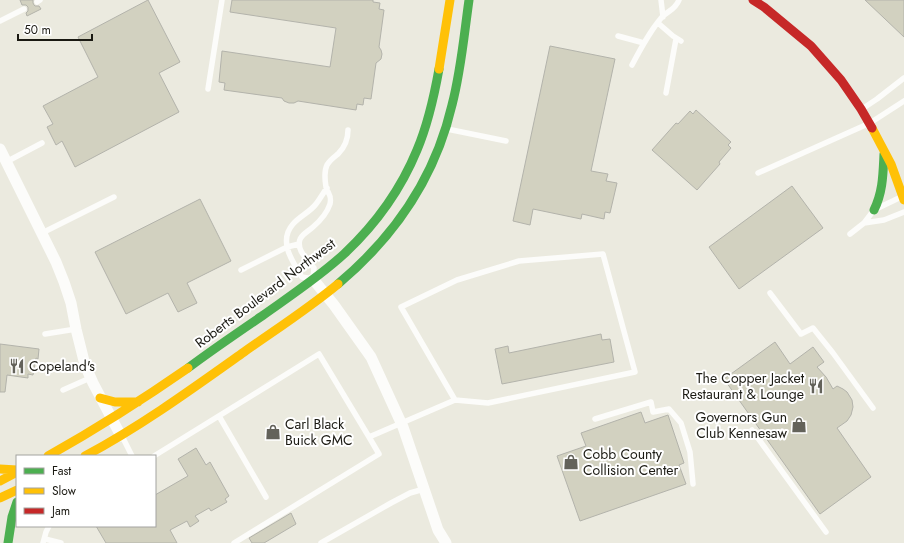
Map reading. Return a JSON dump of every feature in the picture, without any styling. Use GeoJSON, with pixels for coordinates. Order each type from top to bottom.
{"type":"FeatureCollection","features":[{"type":"Feature","properties":{"kind":"main road","name":"Roberts Boulevard Northwest"},"geometry":{"type":"LineString","coordinates":[[50,455],[138,402],[313,279],[344,254],[360,237],[389,200],[407,170],[422,136],[432,104],[437,81],[450,0]]}},
{"type":"Feature","properties":{"kind":"main road"},"geometry":{"type":"LineString","coordinates":[[87,455],[122,436],[170,405],[325,295],[363,262],[386,237],[421,185],[438,150],[457,80],[469,0]]}},
{"type":"Feature","properties":{"kind":"main road"},"geometry":{"type":"LineString","coordinates":[[753,0],[764,7],[811,46],[841,80],[870,123],[884,148],[903,198]]}},
{"type":"Feature","properties":{"kind":"main road"},"geometry":{"type":"LineString","coordinates":[[874,210],[882,189],[884,148]]}},
{"type":"Feature","properties":{"kind":"main road"},"geometry":{"type":"LineString","coordinates":[[100,398],[115,402],[138,402]]}},
{"type":"Feature","properties":{"kind":"main road"},"geometry":{"type":"LineString","coordinates":[[0,469],[16,471]]}},
{"type":"Feature","properties":{"kind":"main road"},"geometry":{"type":"LineString","coordinates":[[0,481],[16,472]]}},
{"type":"Feature","properties":{"kind":"main road"},"geometry":{"type":"LineString","coordinates":[[0,498],[16,490]]}},
{"type":"Feature","properties":{"kind":"main road"},"geometry":{"type":"LineString","coordinates":[[8,543],[12,517],[16,504]]}},
{"type":"Feature","properties":{"kind":"street"},"geometry":{"type":"LineString","coordinates":[[0,149],[3,164],[42,233],[56,262],[71,303],[76,329],[90,378],[122,436]]}},
{"type":"Feature","properties":{"kind":"street"},"geometry":{"type":"LineString","coordinates":[[313,279],[334,305],[371,357],[401,422],[438,530],[446,543]]}},
{"type":"Feature","properties":{"kind":"lane"},"geometry":{"type":"LineString","coordinates":[[208,89],[222,0]]}},
{"type":"Feature","properties":{"kind":"lane"},"geometry":{"type":"LineString","coordinates":[[661,0],[663,17]]}},
{"type":"Feature","properties":{"kind":"lane"},"geometry":{"type":"LineString","coordinates":[[632,65],[644,42],[663,17],[677,6],[679,0]]}},
{"type":"Feature","properties":{"kind":"lane"},"geometry":{"type":"LineString","coordinates":[[0,21],[24,9]]}},
{"type":"Feature","properties":{"kind":"lane"},"geometry":{"type":"LineString","coordinates":[[658,23],[679,40],[666,93]]}},
{"type":"Feature","properties":{"kind":"lane"},"geometry":{"type":"LineString","coordinates":[[618,36],[644,42]]}},
{"type":"Feature","properties":{"kind":"lane"},"geometry":{"type":"LineString","coordinates":[[861,109],[904,80]]}},
{"type":"Feature","properties":{"kind":"lane"},"geometry":{"type":"LineString","coordinates":[[758,173],[870,123],[904,101]]}},
{"type":"Feature","properties":{"kind":"lane"},"geometry":{"type":"LineString","coordinates":[[445,128],[506,142]]}},
{"type":"Feature","properties":{"kind":"lane"},"geometry":{"type":"LineString","coordinates":[[326,188],[331,196],[328,210],[299,240],[301,252],[314,268],[313,279],[302,277],[290,258],[287,247],[287,234],[293,224],[316,205],[326,188],[326,168],[330,160],[344,147],[348,138],[348,130]]}},
{"type":"Feature","properties":{"kind":"lane"},"geometry":{"type":"LineString","coordinates":[[3,164],[42,143]]}},
{"type":"Feature","properties":{"kind":"lane"},"geometry":{"type":"LineString","coordinates":[[42,233],[114,198]]}},
{"type":"Feature","properties":{"kind":"lane"},"geometry":{"type":"LineString","coordinates":[[850,234],[864,223],[874,210],[903,198]]}},
{"type":"Feature","properties":{"kind":"lane"},"geometry":{"type":"LineString","coordinates":[[864,223],[884,220],[904,212]]}},
{"type":"Feature","properties":{"kind":"lane"},"geometry":{"type":"LineString","coordinates":[[241,270],[287,247],[299,244]]}},
{"type":"Feature","properties":{"kind":"lane"},"geometry":{"type":"LineString","coordinates":[[369,437],[455,400],[488,403],[635,372],[603,254],[519,261],[457,280],[401,307],[455,400]]}},
{"type":"Feature","properties":{"kind":"lane"},"geometry":{"type":"LineString","coordinates":[[770,293],[801,334],[813,328],[873,408]]}},
{"type":"Feature","properties":{"kind":"lane"},"geometry":{"type":"LineString","coordinates":[[45,334],[76,329]]}},
{"type":"Feature","properties":{"kind":"lane"},"geometry":{"type":"LineString","coordinates":[[156,455],[319,354],[379,454],[234,543]]}},
{"type":"Feature","properties":{"kind":"lane"},"geometry":{"type":"LineString","coordinates":[[63,390],[90,378]]}},
{"type":"Feature","properties":{"kind":"lane"},"geometry":{"type":"LineString","coordinates":[[595,419],[651,402],[654,412],[669,408],[681,423],[690,452],[694,484]]}},
{"type":"Feature","properties":{"kind":"lane"},"geometry":{"type":"LineString","coordinates":[[219,416],[266,497]]}},
{"type":"Feature","properties":{"kind":"lane"},"geometry":{"type":"LineString","coordinates":[[752,430],[826,532]]}},
{"type":"Feature","properties":{"kind":"lane"},"geometry":{"type":"LineString","coordinates":[[122,436],[132,455]]}},
{"type":"Feature","properties":{"kind":"lane"},"geometry":{"type":"LineString","coordinates":[[321,543],[410,493],[424,489]]}},
{"type":"Feature","properties":{"kind":"lane"},"geometry":{"type":"LineString","coordinates":[[48,527],[44,541],[61,543]]}},
{"type":"Feature","properties":{"kind":"building"},"geometry":{"type":"Polygon","coordinates":[[[20,0],[33,0],[34,5],[39,6],[41,9],[27,16],[26,13],[28,11],[28,7],[26,5],[22,5],[20,0]]]}},
{"type":"Feature","properties":{"kind":"building"},"geometry":{"type":"Polygon","coordinates":[[[148,0],[180,62],[159,73],[179,112],[75,167],[62,141],[56,145],[47,127],[53,124],[43,106],[98,77],[78,37],[148,0]]]}},
{"type":"Feature","properties":{"kind":"building"},"geometry":{"type":"Polygon","coordinates":[[[232,0],[373,0],[373,2],[380,3],[379,9],[384,10],[379,47],[382,54],[381,59],[376,63],[371,99],[364,98],[363,105],[357,104],[356,110],[298,101],[289,103],[284,101],[282,98],[224,90],[225,83],[219,82],[222,51],[330,67],[336,28],[230,12],[232,0]]]}},
{"type":"Feature","properties":{"kind":"building"},"geometry":{"type":"Polygon","coordinates":[[[865,0],[904,0],[904,37],[865,0]]]}},
{"type":"Feature","properties":{"kind":"building"},"geometry":{"type":"Polygon","coordinates":[[[550,46],[615,59],[591,171],[608,174],[606,181],[617,183],[610,213],[605,212],[604,219],[582,214],[581,219],[533,209],[530,225],[513,221],[550,46]]]}},
{"type":"Feature","properties":{"kind":"building"},"geometry":{"type":"Polygon","coordinates":[[[696,110],[731,142],[728,145],[731,148],[719,162],[720,164],[697,190],[652,150],[676,123],[678,124],[690,111],[693,114],[696,110]]]}},
{"type":"Feature","properties":{"kind":"building"},"geometry":{"type":"Polygon","coordinates":[[[792,186],[823,228],[739,289],[709,247],[792,186]]]}},
{"type":"Feature","properties":{"kind":"building"},"geometry":{"type":"Polygon","coordinates":[[[200,199],[231,261],[187,283],[197,303],[178,312],[168,293],[126,314],[95,252],[200,199]]]}},
{"type":"Feature","properties":{"kind":"building"},"geometry":{"type":"Polygon","coordinates":[[[601,334],[602,340],[610,339],[614,362],[502,384],[495,349],[508,346],[509,353],[601,334]]]}},
{"type":"Feature","properties":{"kind":"building","name":"Governors Gun Club Kennesaw"},"geometry":{"type":"Polygon","coordinates":[[[775,342],[790,364],[813,347],[824,362],[817,367],[826,377],[833,389],[837,386],[843,389],[852,400],[853,407],[851,415],[847,421],[837,428],[871,477],[820,514],[724,379],[775,342]]]}},
{"type":"Feature","properties":{"kind":"building","name":"Copeland's"},"geometry":{"type":"Polygon","coordinates":[[[0,344],[39,349],[38,359],[36,358],[33,375],[28,374],[28,378],[7,375],[5,392],[0,392],[0,344]]]}},
{"type":"Feature","properties":{"kind":"building"},"geometry":{"type":"Polygon","coordinates":[[[641,412],[645,423],[668,415],[684,463],[679,465],[686,484],[580,521],[557,456],[586,446],[581,433],[641,412]]]}},
{"type":"Feature","properties":{"kind":"building"},"geometry":{"type":"Polygon","coordinates":[[[196,448],[206,465],[210,462],[229,496],[225,499],[227,502],[211,511],[209,508],[195,516],[199,521],[190,527],[187,521],[170,530],[177,543],[106,543],[97,527],[156,527],[156,494],[188,476],[178,459],[196,448]]]}},
{"type":"Feature","properties":{"kind":"building"},"geometry":{"type":"Polygon","coordinates":[[[291,513],[296,524],[264,543],[252,543],[249,538],[291,513]]]}},
{"type":"Feature","properties":{"kind":"traffic: fast"},"geometry":{"type":"LineString","coordinates":[[338,284],[358,266],[394,226],[410,204],[435,157],[445,132],[455,92],[469,0]]}},
{"type":"Feature","properties":{"kind":"traffic: fast"},"geometry":{"type":"LineString","coordinates":[[188,368],[314,278],[344,254],[377,219],[403,179],[421,140],[433,100],[439,69]]}},
{"type":"Feature","properties":{"kind":"traffic: fast"},"geometry":{"type":"LineString","coordinates":[[874,210],[881,190],[884,154]]}},
{"type":"Feature","properties":{"kind":"traffic: fast"},"geometry":{"type":"LineString","coordinates":[[8,543],[12,517],[16,505]]}},
{"type":"Feature","properties":{"kind":"traffic: slow"},"geometry":{"type":"LineString","coordinates":[[439,69],[450,0]]}},
{"type":"Feature","properties":{"kind":"traffic: slow"},"geometry":{"type":"LineString","coordinates":[[872,128],[891,164],[904,200]]}},
{"type":"Feature","properties":{"kind":"traffic: slow"},"geometry":{"type":"LineString","coordinates":[[87,455],[166,407],[303,311],[338,284]]}},
{"type":"Feature","properties":{"kind":"traffic: slow"},"geometry":{"type":"LineString","coordinates":[[50,455],[119,414],[188,368]]}},
{"type":"Feature","properties":{"kind":"traffic: slow"},"geometry":{"type":"LineString","coordinates":[[100,398],[115,402],[138,402]]}},
{"type":"Feature","properties":{"kind":"traffic: slow"},"geometry":{"type":"LineString","coordinates":[[0,469],[16,470]]}},
{"type":"Feature","properties":{"kind":"traffic: slow"},"geometry":{"type":"LineString","coordinates":[[0,481],[16,473]]}},
{"type":"Feature","properties":{"kind":"traffic: slow"},"geometry":{"type":"LineString","coordinates":[[0,498],[16,490]]}},
{"type":"Feature","properties":{"kind":"traffic: jam"},"geometry":{"type":"LineString","coordinates":[[753,0],[764,7],[811,46],[841,80],[872,128]]}},
{"type":"Feature","properties":{"kind":"place","name":"Copeland's"},"geometry":{"type":"Point","coordinates":[17,366]}},
{"type":"Feature","properties":{"kind":"place","name":"The Copper Jacket Restaurant & Lounge"},"geometry":{"type":"Point","coordinates":[816,386]}},
{"type":"Feature","properties":{"kind":"place","name":"Governors Gun Club Kennesaw"},"geometry":{"type":"Point","coordinates":[799,425]}},
{"type":"Feature","properties":{"kind":"place","name":"Carl Black Buick GMC"},"geometry":{"type":"Point","coordinates":[273,432]}},
{"type":"Feature","properties":{"kind":"place","name":"Cobb County Collision Center"},"geometry":{"type":"Point","coordinates":[571,462]}}]}
